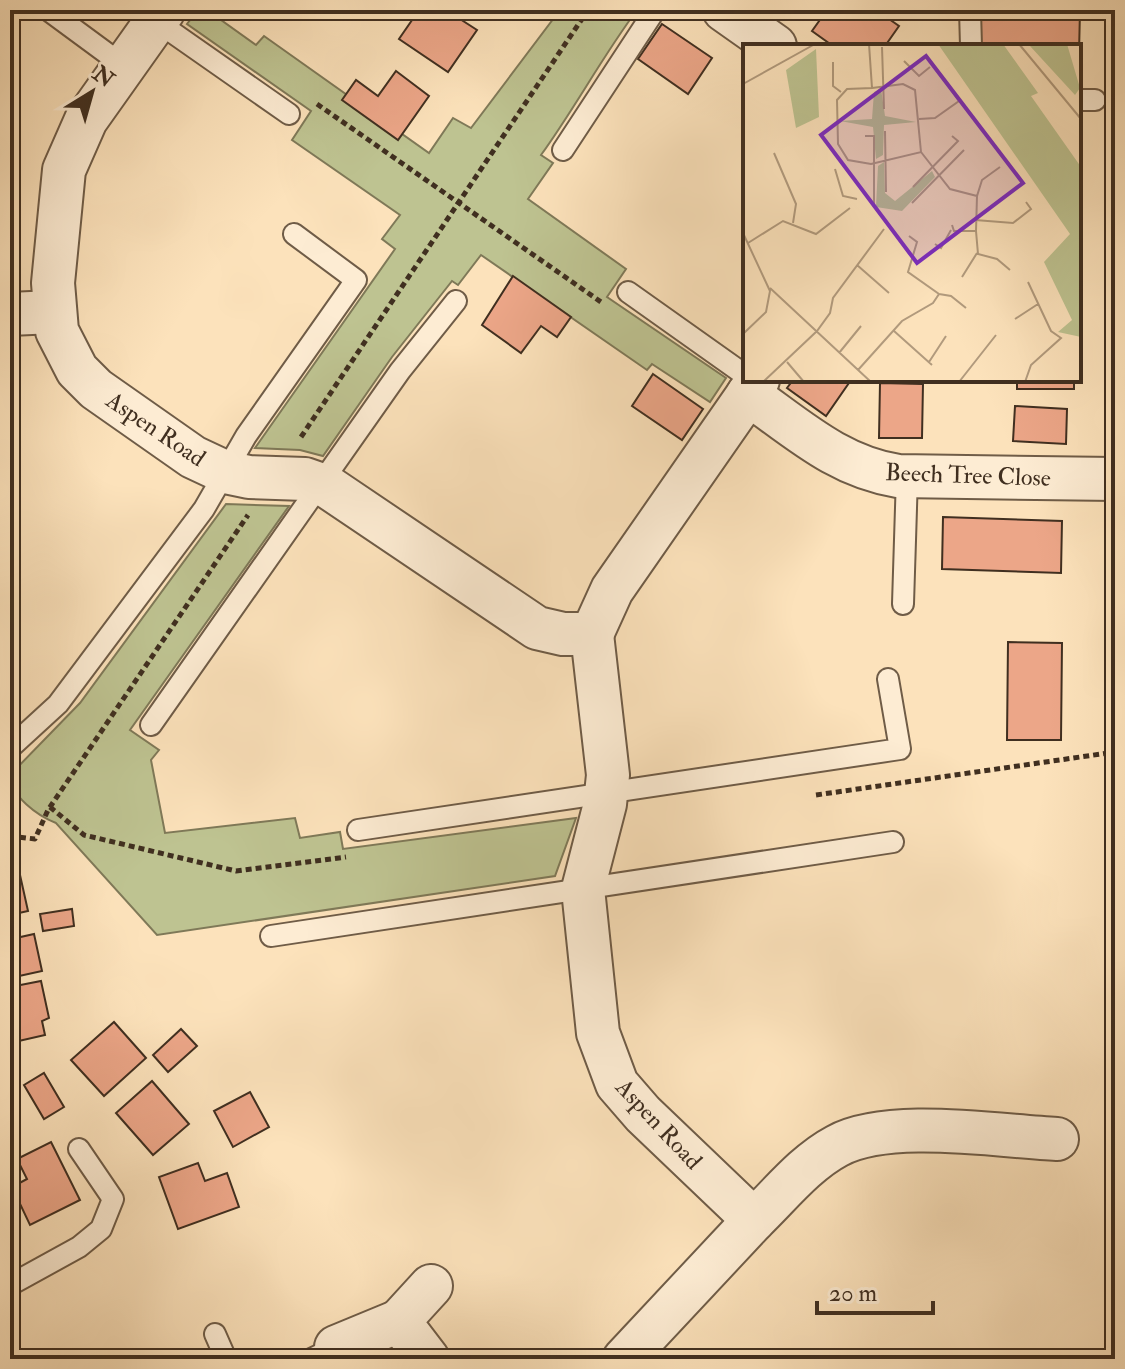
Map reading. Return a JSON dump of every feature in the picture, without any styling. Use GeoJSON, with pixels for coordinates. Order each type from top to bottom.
{"type":"FeatureCollection","features":[{"type":"Feature","properties":{"kind":"street"},"geometry":{"type":"LineString","coordinates":[[724,10],[772,44]]}},
{"type":"Feature","properties":{"kind":"street","name":"Aspen Road"},"geometry":{"type":"LineString","coordinates":[[160,16],[86,120],[64,170],[53,312],[65,349],[77,370],[96,389],[193,457],[225,472],[320,484],[537,628],[563,634],[592,634],[608,775],[583,889],[598,1033],[617,1084],[643,1114],[754,1220]]}},
{"type":"Feature","properties":{"kind":"street"},"geometry":{"type":"LineString","coordinates":[[10,314],[53,312]]}},
{"type":"Feature","properties":{"kind":"street"},"geometry":{"type":"LineString","coordinates":[[592,634],[612,590],[752,382]]}},
{"type":"Feature","properties":{"kind":"street","name":"Beech Tree Close"},"geometry":{"type":"LineString","coordinates":[[752,382],[837,457],[864,471],[907,476],[1115,479]]}},
{"type":"Feature","properties":{"kind":"street"},"geometry":{"type":"LineString","coordinates":[[624,1359],[754,1220],[809,1166],[836,1146],[865,1134],[903,1131],[1057,1139]]}},
{"type":"Feature","properties":{"kind":"street"},"geometry":{"type":"LineString","coordinates":[[324,1353],[399,1321],[431,1286]]}},
{"type":"Feature","properties":{"kind":"street"},"geometry":{"type":"LineString","coordinates":[[399,1321],[428,1359]]}},
{"type":"Feature","properties":{"kind":"lane"},"geometry":{"type":"LineString","coordinates":[[48,10],[124,66]]}},
{"type":"Feature","properties":{"kind":"lane"},"geometry":{"type":"LineString","coordinates":[[563,150],[655,10]]}},
{"type":"Feature","properties":{"kind":"lane"},"geometry":{"type":"LineString","coordinates":[[970,10],[971,44]]}},
{"type":"Feature","properties":{"kind":"lane"},"geometry":{"type":"LineString","coordinates":[[160,16],[289,114]]}},
{"type":"Feature","properties":{"kind":"lane"},"geometry":{"type":"LineString","coordinates":[[10,748],[58,704],[204,509],[246,436],[356,280],[294,234]]}},
{"type":"Feature","properties":{"kind":"lane"},"geometry":{"type":"LineString","coordinates":[[628,292],[743,375]]}},
{"type":"Feature","properties":{"kind":"lane"},"geometry":{"type":"LineString","coordinates":[[151,725],[400,371],[456,301]]}},
{"type":"Feature","properties":{"kind":"lane"},"geometry":{"type":"LineString","coordinates":[[903,604],[907,476]]}},
{"type":"Feature","properties":{"kind":"lane"},"geometry":{"type":"LineString","coordinates":[[358,830],[900,749],[888,679]]}},
{"type":"Feature","properties":{"kind":"lane"},"geometry":{"type":"LineString","coordinates":[[271,936],[893,842]]}},
{"type":"Feature","properties":{"kind":"lane"},"geometry":{"type":"LineString","coordinates":[[10,1285],[79,1247],[101,1229],[113,1199],[79,1149]]}},
{"type":"Feature","properties":{"kind":"lane"},"geometry":{"type":"LineString","coordinates":[[215,1334],[226,1359]]}},
{"type":"Feature","properties":{"kind":"path"},"geometry":{"type":"LineString","coordinates":[[10,836],[35,839],[48,810],[588,10]]}},
{"type":"Feature","properties":{"kind":"path"},"geometry":{"type":"LineString","coordinates":[[307,98],[614,311]]}},
{"type":"Feature","properties":{"kind":"green space"},"geometry":{"type":"Polygon","coordinates":[[[198,10],[207,10],[256,45],[264,36],[429,153],[453,118],[471,128],[560,10],[637,10],[541,155],[553,163],[528,199],[626,269],[607,297],[726,378],[710,402],[652,364],[647,370],[481,255],[458,285],[452,281],[392,357],[323,456],[300,450],[255,448],[395,249],[382,239],[400,215],[292,140],[311,111],[187,24],[198,10]]]}},
{"type":"Feature","properties":{"kind":"green space"},"geometry":{"type":"Polygon","coordinates":[[[226,504],[289,506],[130,730],[159,750],[151,760],[165,833],[295,818],[300,838],[340,832],[343,849],[576,818],[555,876],[157,935],[56,823],[41,816],[20,798],[10,775],[80,703],[226,504]]]}},
{"type":"Feature","properties":{"kind":"building"},"geometry":{"type":"Polygon","coordinates":[[[419,10],[446,10],[477,30],[448,72],[399,39],[419,10]]]}},
{"type":"Feature","properties":{"kind":"building"},"geometry":{"type":"Polygon","coordinates":[[[827,10],[876,10],[899,26],[886,44],[830,44],[812,31],[827,10]]]}},
{"type":"Feature","properties":{"kind":"building"},"geometry":{"type":"Polygon","coordinates":[[[970,10],[1080,10],[1079,44],[974,44],[970,10]]]}},
{"type":"Feature","properties":{"kind":"building"},"geometry":{"type":"Polygon","coordinates":[[[662,24],[712,58],[688,94],[638,59],[662,24]]]}},
{"type":"Feature","properties":{"kind":"building"},"geometry":{"type":"Polygon","coordinates":[[[396,71],[429,96],[398,140],[342,100],[356,80],[378,96],[396,71]]]}},
{"type":"Feature","properties":{"kind":"building"},"geometry":{"type":"Polygon","coordinates":[[[513,276],[571,317],[557,337],[541,326],[521,353],[482,325],[513,276]]]}},
{"type":"Feature","properties":{"kind":"building"},"geometry":{"type":"Polygon","coordinates":[[[653,374],[703,409],[682,440],[632,406],[653,374]]]}},
{"type":"Feature","properties":{"kind":"building"},"geometry":{"type":"Polygon","coordinates":[[[792,382],[850,382],[826,416],[787,388],[792,382]]]}},
{"type":"Feature","properties":{"kind":"building"},"geometry":{"type":"Polygon","coordinates":[[[1017,382],[1074,382],[1074,389],[1017,389],[1017,382]]]}},
{"type":"Feature","properties":{"kind":"building"},"geometry":{"type":"Polygon","coordinates":[[[880,383],[923,384],[922,438],[879,438],[880,383]]]}},
{"type":"Feature","properties":{"kind":"building"},"geometry":{"type":"Polygon","coordinates":[[[1015,406],[1067,409],[1066,444],[1013,441],[1015,406]]]}},
{"type":"Feature","properties":{"kind":"building"},"geometry":{"type":"Polygon","coordinates":[[[943,517],[1062,521],[1061,573],[942,569],[943,517]]]}},
{"type":"Feature","properties":{"kind":"building"},"geometry":{"type":"Polygon","coordinates":[[[1008,642],[1062,643],[1061,740],[1007,740],[1008,642]]]}},
{"type":"Feature","properties":{"kind":"building"},"geometry":{"type":"Polygon","coordinates":[[[20,875],[28,911],[10,915],[10,877],[20,875]]]}},
{"type":"Feature","properties":{"kind":"building"},"geometry":{"type":"Polygon","coordinates":[[[72,909],[74,926],[43,931],[40,914],[72,909]]]}},
{"type":"Feature","properties":{"kind":"building"},"geometry":{"type":"Polygon","coordinates":[[[13,924],[16,938],[34,934],[42,971],[10,978],[10,925],[13,924]]]}},
{"type":"Feature","properties":{"kind":"building"},"geometry":{"type":"Polygon","coordinates":[[[41,981],[49,1018],[42,1021],[45,1035],[10,1043],[10,987],[41,981]]]}},
{"type":"Feature","properties":{"kind":"building"},"geometry":{"type":"Polygon","coordinates":[[[114,1022],[146,1058],[104,1096],[71,1060],[114,1022]]]}},
{"type":"Feature","properties":{"kind":"building"},"geometry":{"type":"Polygon","coordinates":[[[181,1029],[197,1046],[168,1072],[153,1055],[181,1029]]]}},
{"type":"Feature","properties":{"kind":"building"},"geometry":{"type":"Polygon","coordinates":[[[44,1073],[64,1107],[44,1119],[24,1085],[44,1073]]]}},
{"type":"Feature","properties":{"kind":"building"},"geometry":{"type":"Polygon","coordinates":[[[152,1081],[189,1124],[153,1155],[116,1113],[152,1081]]]}},
{"type":"Feature","properties":{"kind":"building"},"geometry":{"type":"Polygon","coordinates":[[[250,1092],[269,1127],[233,1147],[214,1111],[250,1092]]]}},
{"type":"Feature","properties":{"kind":"building"},"geometry":{"type":"Polygon","coordinates":[[[51,1142],[80,1200],[30,1225],[12,1187],[27,1179],[17,1159],[51,1142]]]}},
{"type":"Feature","properties":{"kind":"building"},"geometry":{"type":"Polygon","coordinates":[[[198,1163],[205,1181],[227,1173],[239,1207],[178,1229],[159,1177],[198,1163]]]}}]}
